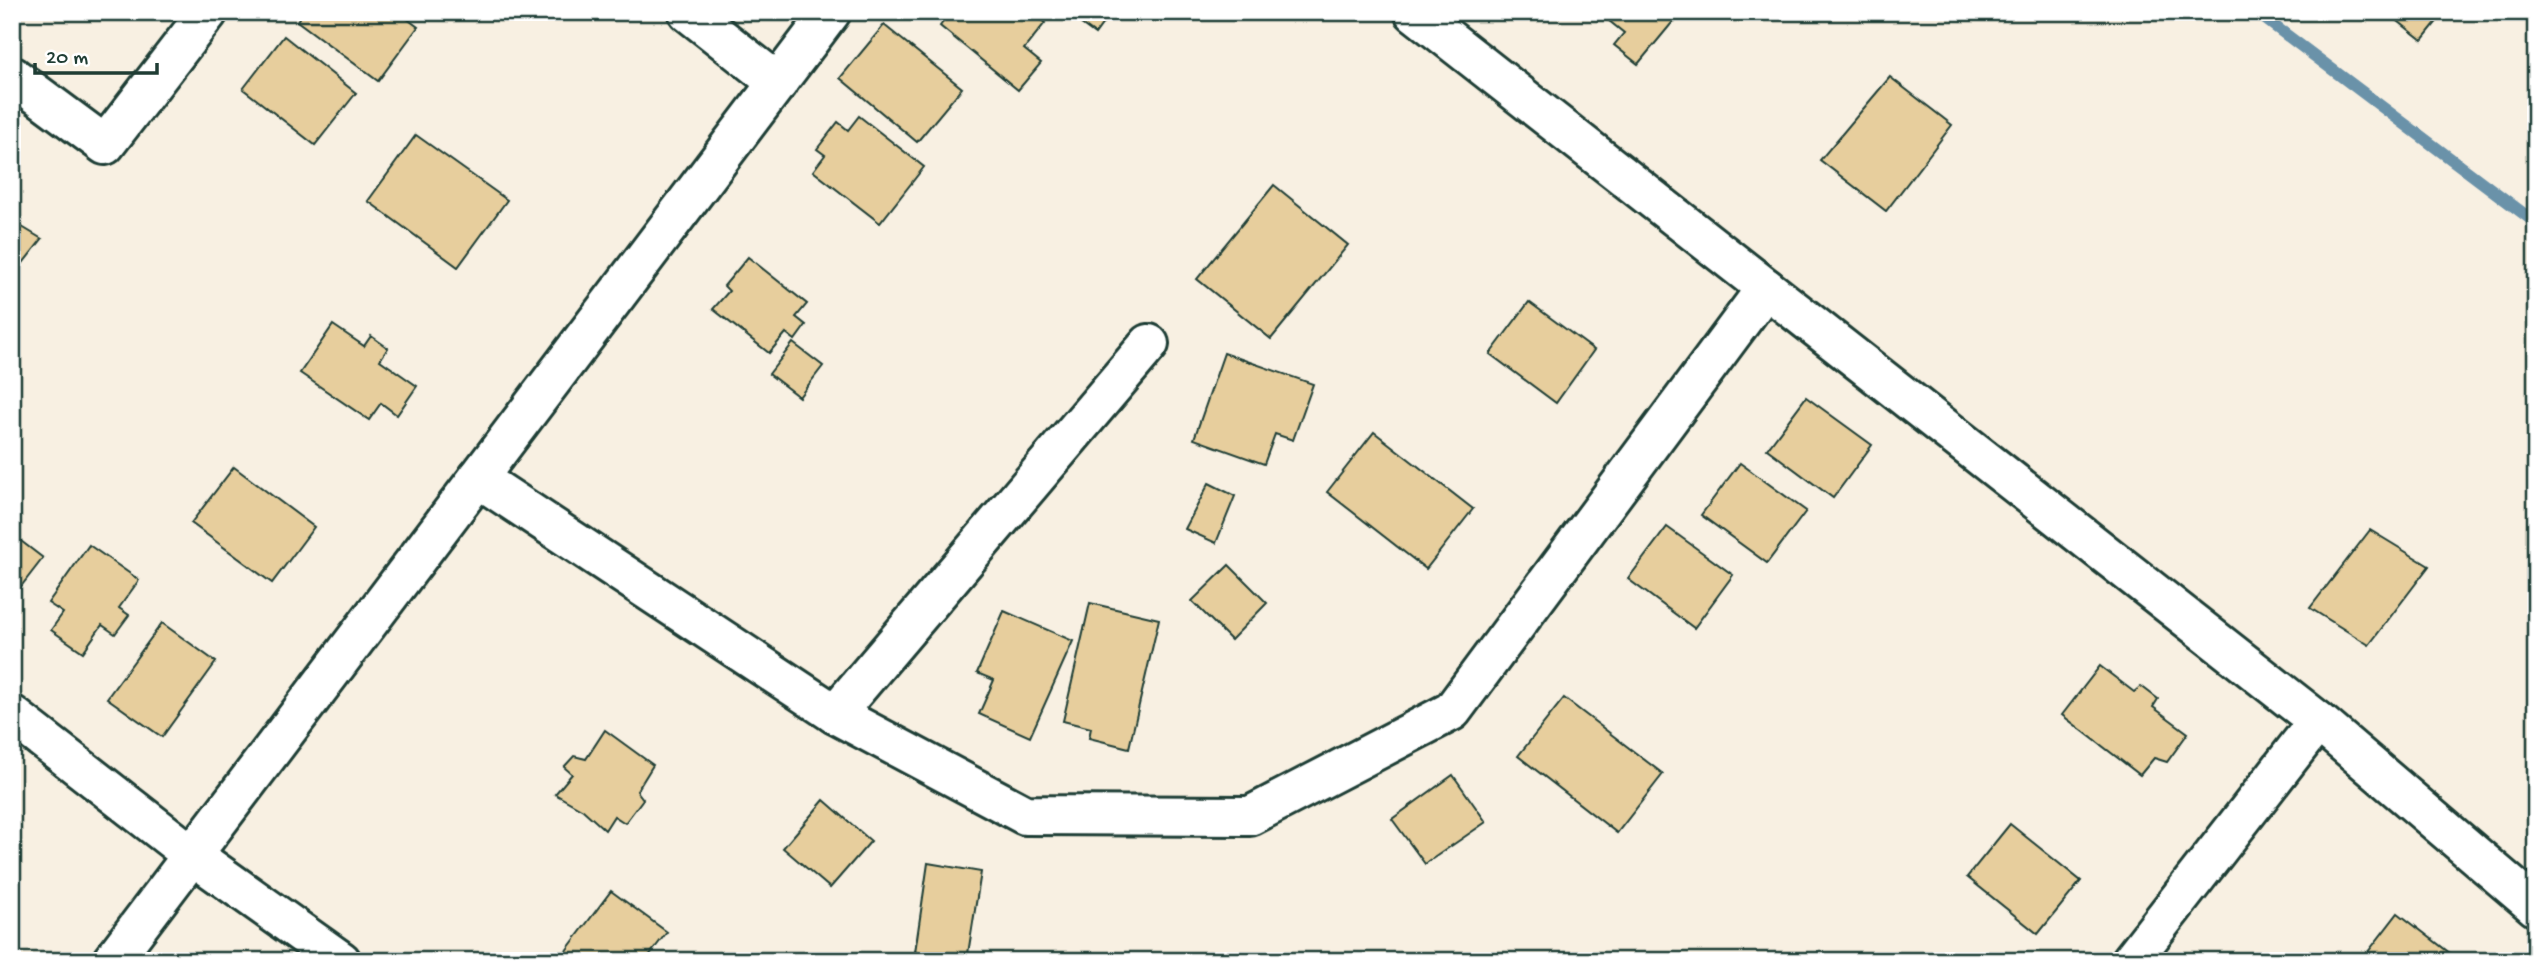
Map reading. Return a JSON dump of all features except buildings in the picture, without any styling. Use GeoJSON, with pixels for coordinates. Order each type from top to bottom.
{"type":"FeatureCollection","features":[{"type":"Feature","properties":{"kind":"street"},"geometry":{"type":"LineString","coordinates":[[12,76],[105,145],[208,12]]}},
{"type":"Feature","properties":{"kind":"street"},"geometry":{"type":"LineString","coordinates":[[688,12],[778,83]]}},
{"type":"Feature","properties":{"kind":"street"},"geometry":{"type":"LineString","coordinates":[[112,961],[831,12]]}},
{"type":"Feature","properties":{"kind":"street"},"geometry":{"type":"LineString","coordinates":[[1414,12],[2318,720],[2536,907]]}},
{"type":"Feature","properties":{"kind":"street"},"geometry":{"type":"LineString","coordinates":[[478,478],[835,714],[1025,815],[1250,816],[1452,711],[1766,288]]}},
{"type":"Feature","properties":{"kind":"street"},"geometry":{"type":"LineString","coordinates":[[835,714],[1149,344]]}},
{"type":"Feature","properties":{"kind":"street"},"geometry":{"type":"LineString","coordinates":[[12,715],[191,855],[341,961]]}},
{"type":"Feature","properties":{"kind":"street"},"geometry":{"type":"LineString","coordinates":[[2131,961],[2318,720]]}},
{"type":"Feature","properties":{"kind":"waterway"},"geometry":{"type":"LineString","coordinates":[[2256,12],[2536,223]]}}]}
